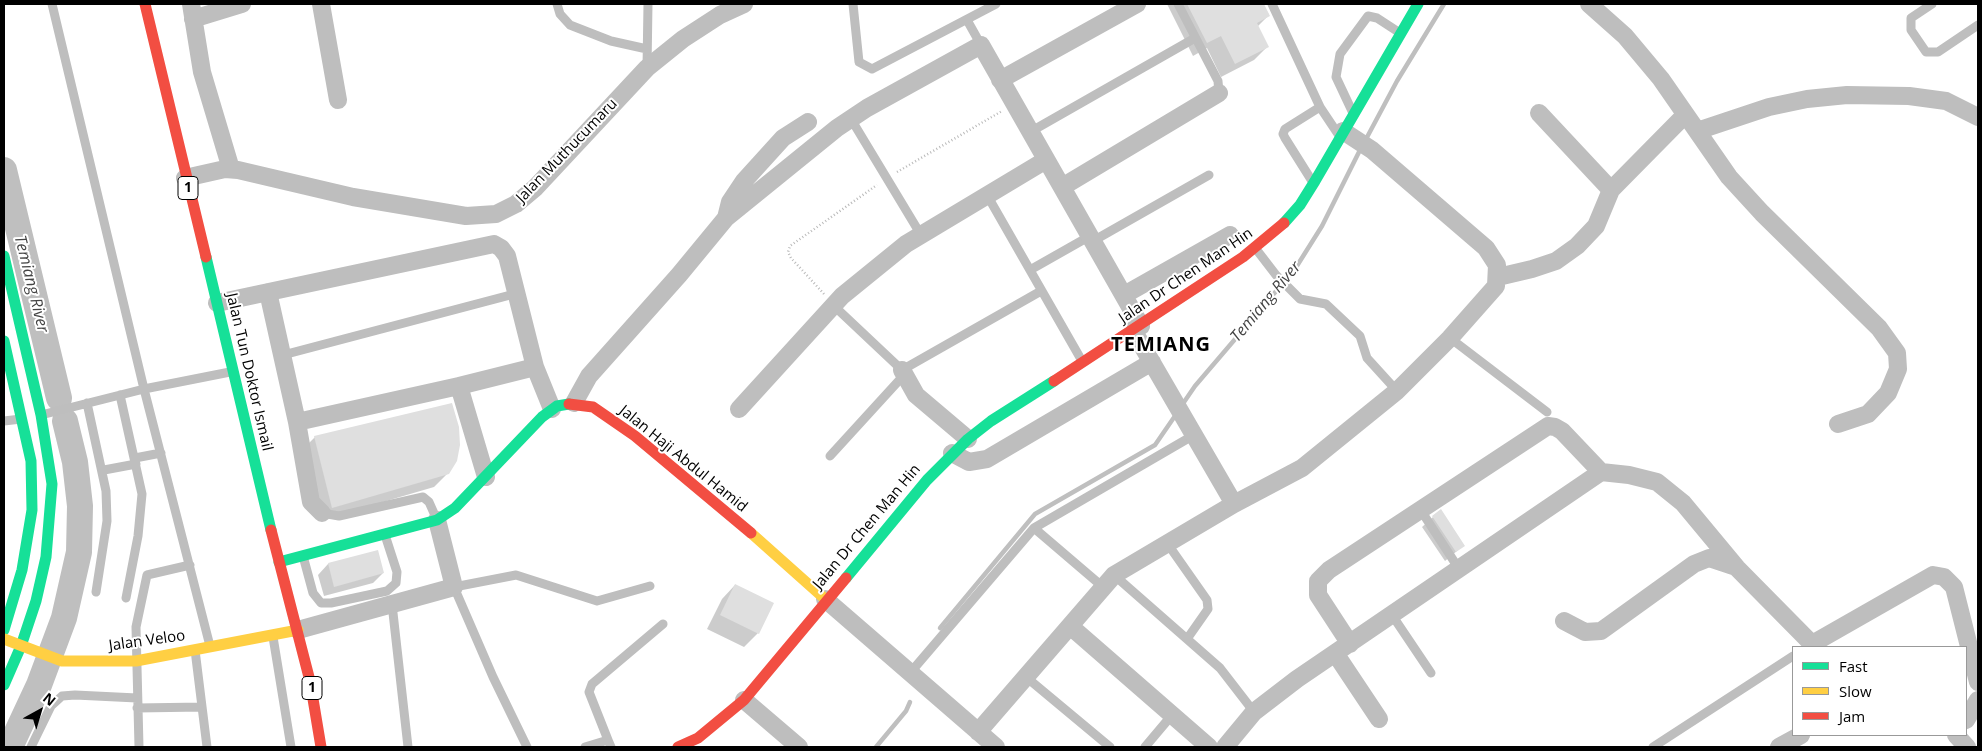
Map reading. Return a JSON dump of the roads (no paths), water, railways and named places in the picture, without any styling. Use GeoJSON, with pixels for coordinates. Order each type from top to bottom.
{"type":"FeatureCollection","features":[{"type":"Feature","properties":{"kind":"main road","name":"Jalan Tun Doktor Ismail"},"geometry":{"type":"LineString","coordinates":[[145,4],[185,178],[279,562],[298,630],[310,681],[321,747]]}},
{"type":"Feature","properties":{"kind":"main road","name":"Jalan Dr Chen Man Hin"},"geometry":{"type":"LineString","coordinates":[[678,747],[704,743],[744,700],[856,563],[952,453],[968,439],[991,420],[1137,328],[1256,249],[1283,224],[1300,205],[1346,136],[1353,114],[1418,4]]}},
{"type":"Feature","properties":{"kind":"main road"},"geometry":{"type":"LineString","coordinates":[[4,256],[41,415],[52,484],[52,516],[46,557],[36,601],[4,685]]}},
{"type":"Feature","properties":{"kind":"main road"},"geometry":{"type":"LineString","coordinates":[[4,341],[31,461],[32,510],[22,570],[4,630]]}},
{"type":"Feature","properties":{"kind":"main road"},"geometry":{"type":"LineString","coordinates":[[279,562],[437,520],[455,508],[542,417],[557,406],[574,403]]}},
{"type":"Feature","properties":{"kind":"main road","name":"Jalan Haji Abdul Hamid"},"geometry":{"type":"LineString","coordinates":[[574,403],[593,407],[635,436],[789,565],[825,599]]}},
{"type":"Feature","properties":{"kind":"main road"},"geometry":{"type":"LineString","coordinates":[[841,568],[856,563]]}},
{"type":"Feature","properties":{"kind":"main road"},"geometry":{"type":"LineString","coordinates":[[789,565],[813,572]]}},
{"type":"Feature","properties":{"kind":"main road"},"geometry":{"type":"LineString","coordinates":[[789,565],[805,601],[799,632]]}},
{"type":"Feature","properties":{"kind":"main road","name":"Jalan Veloo"},"geometry":{"type":"LineString","coordinates":[[4,639],[62,661],[79,663],[136,661],[298,630]]}},
{"type":"Feature","properties":{"kind":"street"},"geometry":{"type":"LineString","coordinates":[[231,169],[202,72],[192,12],[242,4]]}},
{"type":"Feature","properties":{"kind":"street"},"geometry":{"type":"LineString","coordinates":[[320,4],[338,100]]}},
{"type":"Feature","properties":{"kind":"street","name":"Jalan Muthucumaru"},"geometry":{"type":"LineString","coordinates":[[185,178],[231,169],[353,197],[466,216],[496,214],[516,204],[535,188],[647,68],[683,39],[720,15],[744,4]]}},
{"type":"Feature","properties":{"kind":"street"},"geometry":{"type":"LineString","coordinates":[[1000,80],[1137,4]]}},
{"type":"Feature","properties":{"kind":"street"},"geometry":{"type":"LineString","coordinates":[[1589,4],[1625,36],[1661,79],[1729,177],[1762,214],[1879,328],[1898,353],[1898,369],[1888,393],[1868,414],[1838,424]]}},
{"type":"Feature","properties":{"kind":"street"},"geometry":{"type":"LineString","coordinates":[[574,403],[589,376],[679,275],[726,218],[836,128],[981,45],[1124,295],[1152,362],[1234,504]]}},
{"type":"Feature","properties":{"kind":"street"},"geometry":{"type":"LineString","coordinates":[[1062,187],[1219,93]]}},
{"type":"Feature","properties":{"kind":"street"},"geometry":{"type":"LineString","coordinates":[[1696,131],[1769,107],[1807,99],[1847,95],[1909,96],[1946,101],[1978,117]]}},
{"type":"Feature","properties":{"kind":"street"},"geometry":{"type":"LineString","coordinates":[[1539,113],[1611,190]]}},
{"type":"Feature","properties":{"kind":"street"},"geometry":{"type":"LineString","coordinates":[[1498,277],[1556,261],[1577,246],[1596,226],[1611,190],[1685,115]]}},
{"type":"Feature","properties":{"kind":"street"},"geometry":{"type":"LineString","coordinates":[[726,218],[730,202],[744,181],[783,138],[808,122]]}},
{"type":"Feature","properties":{"kind":"street"},"geometry":{"type":"LineString","coordinates":[[825,599],[986,742],[1026,677],[1109,581],[1167,543],[1234,504],[1302,468],[1397,390],[1450,338],[1496,286],[1498,277],[1497,265],[1486,248],[1372,150],[1346,136]]}},
{"type":"Feature","properties":{"kind":"street"},"geometry":{"type":"LineString","coordinates":[[739,409],[833,304],[906,244],[1046,160]]}},
{"type":"Feature","properties":{"kind":"street"},"geometry":{"type":"LineString","coordinates":[[1124,295],[1230,235]]}},
{"type":"Feature","properties":{"kind":"street"},"geometry":{"type":"LineString","coordinates":[[217,303],[494,244],[501,248],[506,256],[518,293],[535,367],[552,410]]}},
{"type":"Feature","properties":{"kind":"street"},"geometry":{"type":"LineString","coordinates":[[268,292],[283,355],[311,502],[322,513]]}},
{"type":"Feature","properties":{"kind":"street"},"geometry":{"type":"LineString","coordinates":[[952,453],[969,462],[987,459],[1152,362]]}},
{"type":"Feature","properties":{"kind":"street"},"geometry":{"type":"LineString","coordinates":[[296,422],[535,367]]}},
{"type":"Feature","properties":{"kind":"street"},"geometry":{"type":"LineString","coordinates":[[903,372],[916,395],[968,439]]}},
{"type":"Feature","properties":{"kind":"street"},"geometry":{"type":"LineString","coordinates":[[459,386],[486,477]]}},
{"type":"Feature","properties":{"kind":"street"},"geometry":{"type":"LineString","coordinates":[[1350,644],[1318,595],[1318,581],[1329,570],[1548,426],[1556,427],[1562,432],[1601,472],[1629,475],[1657,482],[1684,503],[1737,568],[1811,646],[1933,575],[1944,577],[1954,586],[1978,682]]}},
{"type":"Feature","properties":{"kind":"street"},"geometry":{"type":"LineString","coordinates":[[1225,747],[1254,712],[1335,653],[1601,472]]}},
{"type":"Feature","properties":{"kind":"street"},"geometry":{"type":"LineString","coordinates":[[298,630],[454,587],[437,520]]}},
{"type":"Feature","properties":{"kind":"street"},"geometry":{"type":"LineString","coordinates":[[1564,620],[1585,632],[1601,631],[1694,564],[1709,558],[1737,568]]}},
{"type":"Feature","properties":{"kind":"street"},"geometry":{"type":"LineString","coordinates":[[1070,626],[1209,747]]}},
{"type":"Feature","properties":{"kind":"street"},"geometry":{"type":"LineString","coordinates":[[1335,653],[1379,719]]}},
{"type":"Feature","properties":{"kind":"street"},"geometry":{"type":"LineString","coordinates":[[744,700],[799,747]]}},
{"type":"Feature","properties":{"kind":"street"},"geometry":{"type":"LineString","coordinates":[[1967,718],[1978,700]]}},
{"type":"Feature","properties":{"kind":"street"},"geometry":{"type":"LineString","coordinates":[[1779,747],[1799,736]]}},
{"type":"Feature","properties":{"kind":"street"},"geometry":{"type":"LineString","coordinates":[[1957,736],[1967,747]]}},
{"type":"Feature","properties":{"kind":"lane"},"geometry":{"type":"LineString","coordinates":[[52,4],[144,389],[210,646]]}},
{"type":"Feature","properties":{"kind":"lane"},"geometry":{"type":"LineString","coordinates":[[556,4],[560,14],[570,25],[611,41],[647,49]]}},
{"type":"Feature","properties":{"kind":"lane"},"geometry":{"type":"LineString","coordinates":[[647,68],[648,4]]}},
{"type":"Feature","properties":{"kind":"lane"},"geometry":{"type":"LineString","coordinates":[[853,4],[859,62],[872,69],[996,4]]}},
{"type":"Feature","properties":{"kind":"lane"},"geometry":{"type":"LineString","coordinates":[[1178,4],[1218,81],[1219,93]]}},
{"type":"Feature","properties":{"kind":"lane"},"geometry":{"type":"LineString","coordinates":[[1272,4],[1320,107],[1346,136]]}},
{"type":"Feature","properties":{"kind":"lane"},"geometry":{"type":"LineString","coordinates":[[1932,4],[1911,18],[1911,30],[1926,52],[1938,52],[1978,25]]}},
{"type":"Feature","properties":{"kind":"lane"},"geometry":{"type":"LineString","coordinates":[[1353,114],[1336,76],[1340,54],[1368,16],[1376,18],[1401,33]]}},
{"type":"Feature","properties":{"kind":"lane"},"geometry":{"type":"LineString","coordinates":[[967,20],[981,45]]}},
{"type":"Feature","properties":{"kind":"lane"},"geometry":{"type":"LineString","coordinates":[[1030,132],[1196,38]]}},
{"type":"Feature","properties":{"kind":"lane"},"geometry":{"type":"LineString","coordinates":[[1313,183],[1283,134],[1285,129],[1320,107]]}},
{"type":"Feature","properties":{"kind":"lane"},"geometry":{"type":"LineString","coordinates":[[851,119],[921,234]]}},
{"type":"Feature","properties":{"kind":"lane"},"geometry":{"type":"LineString","coordinates":[[1030,270],[1209,175]]}},
{"type":"Feature","properties":{"kind":"lane"},"geometry":{"type":"LineString","coordinates":[[986,195],[1082,361]]}},
{"type":"Feature","properties":{"kind":"lane"},"geometry":{"type":"LineString","coordinates":[[1256,249],[1288,288],[1300,298],[1326,304],[1360,336],[1367,358],[1397,390]]}},
{"type":"Feature","properties":{"kind":"lane"},"geometry":{"type":"LineString","coordinates":[[830,456],[903,372],[1041,291]]}},
{"type":"Feature","properties":{"kind":"lane"},"geometry":{"type":"LineString","coordinates":[[283,355],[518,293]]}},
{"type":"Feature","properties":{"kind":"lane"},"geometry":{"type":"LineString","coordinates":[[833,304],[903,372]]}},
{"type":"Feature","properties":{"kind":"lane"},"geometry":{"type":"LineString","coordinates":[[1450,338],[1547,412]]}},
{"type":"Feature","properties":{"kind":"lane"},"geometry":{"type":"LineString","coordinates":[[41,415],[144,389],[233,371]]}},
{"type":"Feature","properties":{"kind":"lane"},"geometry":{"type":"LineString","coordinates":[[120,395],[142,494],[138,536],[126,598]]}},
{"type":"Feature","properties":{"kind":"lane"},"geometry":{"type":"LineString","coordinates":[[87,403],[104,470],[107,521],[96,592]]}},
{"type":"Feature","properties":{"kind":"lane"},"geometry":{"type":"LineString","coordinates":[[4,421],[22,419]]}},
{"type":"Feature","properties":{"kind":"lane"},"geometry":{"type":"LineString","coordinates":[[910,673],[1034,528],[1194,434]]}},
{"type":"Feature","properties":{"kind":"lane"},"geometry":{"type":"LineString","coordinates":[[104,470],[161,453]]}},
{"type":"Feature","properties":{"kind":"lane"},"geometry":{"type":"LineString","coordinates":[[322,513],[339,516],[423,497],[429,502],[437,520]]}},
{"type":"Feature","properties":{"kind":"lane"},"geometry":{"type":"LineString","coordinates":[[1420,509],[1459,569]]}},
{"type":"Feature","properties":{"kind":"lane"},"geometry":{"type":"LineString","coordinates":[[1034,528],[1187,639],[1220,668],[1254,712]]}},
{"type":"Feature","properties":{"kind":"lane"},"geometry":{"type":"LineString","coordinates":[[303,556],[313,593],[321,603],[331,603],[387,590],[396,583],[397,572],[385,534]]}},
{"type":"Feature","properties":{"kind":"lane"},"geometry":{"type":"LineString","coordinates":[[1167,543],[1207,600],[1208,609],[1187,639]]}},
{"type":"Feature","properties":{"kind":"lane"},"geometry":{"type":"LineString","coordinates":[[140,747],[136,698],[136,627],[147,575],[190,565]]}},
{"type":"Feature","properties":{"kind":"lane"},"geometry":{"type":"LineString","coordinates":[[527,747],[493,677],[454,587],[516,574],[597,602],[650,586]]}},
{"type":"Feature","properties":{"kind":"lane"},"geometry":{"type":"LineString","coordinates":[[392,604],[408,747]]}},
{"type":"Feature","properties":{"kind":"lane"},"geometry":{"type":"LineString","coordinates":[[1392,614],[1431,673]]}},
{"type":"Feature","properties":{"kind":"lane"},"geometry":{"type":"LineString","coordinates":[[585,747],[609,744],[589,692],[592,684],[663,624]]}},
{"type":"Feature","properties":{"kind":"lane"},"geometry":{"type":"LineString","coordinates":[[272,635],[291,747]]}},
{"type":"Feature","properties":{"kind":"lane"},"geometry":{"type":"LineString","coordinates":[[195,649],[207,747]]}},
{"type":"Feature","properties":{"kind":"lane"},"geometry":{"type":"LineString","coordinates":[[1653,747],[1792,657]]}},
{"type":"Feature","properties":{"kind":"lane"},"geometry":{"type":"LineString","coordinates":[[1026,677],[1110,747]]}},
{"type":"Feature","properties":{"kind":"lane"},"geometry":{"type":"LineString","coordinates":[[31,747],[50,706],[62,696],[136,698]]}},
{"type":"Feature","properties":{"kind":"lane"},"geometry":{"type":"LineString","coordinates":[[137,708],[202,707]]}},
{"type":"Feature","properties":{"kind":"lane"},"geometry":{"type":"LineString","coordinates":[[1145,747],[1172,715]]}},
{"type":"Feature","properties":{"kind":"waterway","name":"Temiang River"},"geometry":{"type":"LineString","coordinates":[[1365,141],[1397,81],[1444,4]]}},
{"type":"Feature","properties":{"kind":"waterway","name":"Temiang River"},"geometry":{"type":"LineString","coordinates":[[1182,405],[1195,386],[1295,269],[1322,226],[1361,148]]}},
{"type":"Feature","properties":{"kind":"waterway","name":"Temiang River"},"geometry":{"type":"LineString","coordinates":[[4,170],[59,398]]}},
{"type":"Feature","properties":{"kind":"waterway","name":"Temiang River"},"geometry":{"type":"LineString","coordinates":[[940,628],[1035,514],[1155,445],[1177,413]]}},
{"type":"Feature","properties":{"kind":"waterway","name":"Temiang River"},"geometry":{"type":"LineString","coordinates":[[10,747],[39,685],[64,618],[79,552],[80,506],[75,462],[65,421]]}},
{"type":"Feature","properties":{"kind":"waterway","name":"Temiang River"},"geometry":{"type":"LineString","coordinates":[[876,747],[906,711],[910,702]]}},
{"type":"Feature","properties":{"kind":"district","name":"TEMIANG"},"geometry":{"type":"Point","coordinates":[1161,345]}}]}
